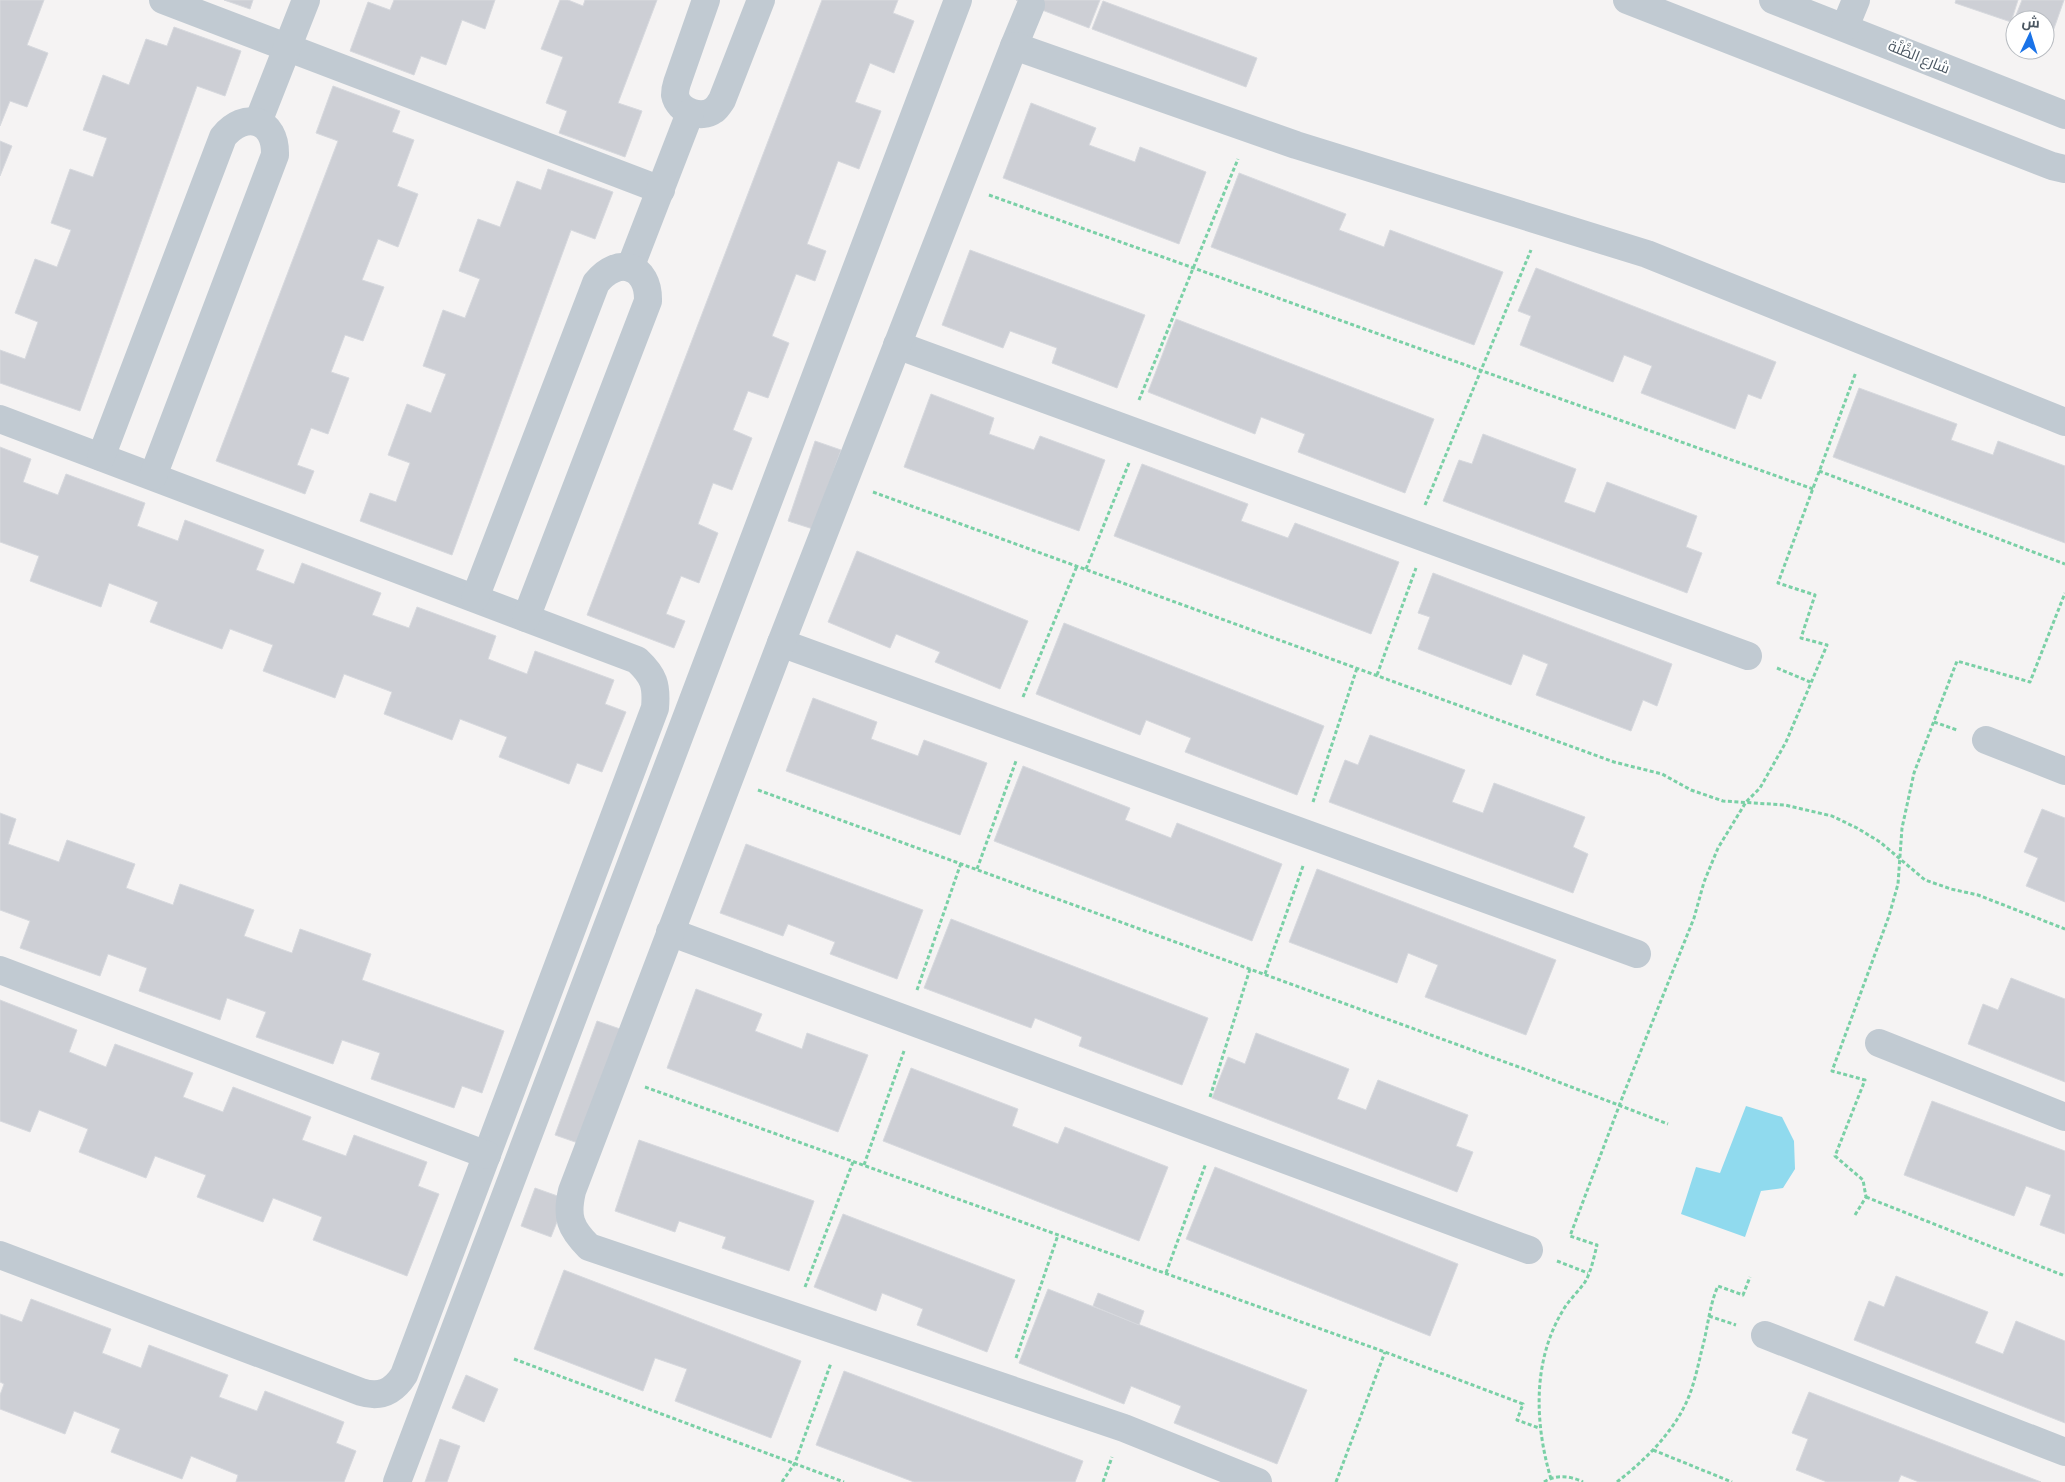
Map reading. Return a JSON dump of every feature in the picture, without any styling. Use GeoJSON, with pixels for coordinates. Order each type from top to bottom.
{"type":"FeatureCollection","features":[{"type":"Feature","properties":{"kind":"street"},"geometry":{"type":"LineString","coordinates":[[163,0],[661,190]]}},
{"type":"Feature","properties":{"kind":"street"},"geometry":{"type":"LineString","coordinates":[[258,122],[306,0]]}},
{"type":"Feature","properties":{"kind":"street"},"geometry":{"type":"LineString","coordinates":[[706,0],[676,83],[675,95],[681,106],[690,113],[703,114],[714,110],[722,100],[761,0]]}},
{"type":"Feature","properties":{"kind":"street"},"geometry":{"type":"LineString","coordinates":[[397,1482],[958,0]]}},
{"type":"Feature","properties":{"kind":"street"},"geometry":{"type":"LineString","coordinates":[[1627,0],[2052,166],[2065,169]]}},
{"type":"Feature","properties":{"kind":"street","name":"شارع الظَّنَّة"},"geometry":{"type":"LineString","coordinates":[[1773,0],[2065,115]]}},
{"type":"Feature","properties":{"kind":"street"},"geometry":{"type":"LineString","coordinates":[[1845,27],[1856,0]]}},
{"type":"Feature","properties":{"kind":"street"},"geometry":{"type":"LineString","coordinates":[[1031,6],[781,644],[615,1076],[572,1191],[568,1207],[570,1220],[576,1234],[589,1247],[1136,1432],[1258,1482]]}},
{"type":"Feature","properties":{"kind":"street"},"geometry":{"type":"LineString","coordinates":[[1014,46],[1296,145],[1647,254],[2065,422]]}},
{"type":"Feature","properties":{"kind":"street"},"geometry":{"type":"LineString","coordinates":[[630,268],[690,113]]}},
{"type":"Feature","properties":{"kind":"street"},"geometry":{"type":"LineString","coordinates":[[101,456],[223,137],[232,126],[244,121],[258,122],[269,129],[276,142],[275,155],[153,476]]}},
{"type":"Feature","properties":{"kind":"street"},"geometry":{"type":"LineString","coordinates":[[475,598],[596,283],[604,272],[617,267],[630,268],[641,276],[648,287],[648,301],[526,618]]}},
{"type":"Feature","properties":{"kind":"street"},"geometry":{"type":"LineString","coordinates":[[897,345],[1748,656]]}},
{"type":"Feature","properties":{"kind":"street"},"geometry":{"type":"LineString","coordinates":[[0,419],[637,660],[649,671],[655,683],[656,708],[404,1375],[393,1389],[383,1394],[372,1395],[361,1392],[0,1255]]}},
{"type":"Feature","properties":{"kind":"street"},"geometry":{"type":"LineString","coordinates":[[781,644],[1637,954]]}},
{"type":"Feature","properties":{"kind":"street"},"geometry":{"type":"LineString","coordinates":[[1986,740],[2065,771]]}},
{"type":"Feature","properties":{"kind":"street"},"geometry":{"type":"LineString","coordinates":[[670,932],[1528,1250]]}},
{"type":"Feature","properties":{"kind":"street"},"geometry":{"type":"LineString","coordinates":[[0,970],[487,1154]]}},
{"type":"Feature","properties":{"kind":"street"},"geometry":{"type":"LineString","coordinates":[[1879,1043],[2065,1117]]}},
{"type":"Feature","properties":{"kind":"street"},"geometry":{"type":"LineString","coordinates":[[1765,1336],[2065,1452]]}},
{"type":"Feature","properties":{"kind":"path"},"geometry":{"type":"LineString","coordinates":[[1086,569],[1194,267],[1250,129]]}},
{"type":"Feature","properties":{"kind":"path"},"geometry":{"type":"LineString","coordinates":[[960,184],[1813,489]]}},
{"type":"Feature","properties":{"kind":"path"},"geometry":{"type":"LineString","coordinates":[[1377,675],[1420,536],[1481,370],[1542,222]]}},
{"type":"Feature","properties":{"kind":"path"},"geometry":{"type":"LineString","coordinates":[[1550,1479],[1542,1451],[1539,1428],[1539,1393],[1543,1364],[1550,1337],[1562,1312],[1586,1280],[1598,1245],[1570,1236],[1619,1105],[1694,918],[1704,882],[1718,848],[1746,802],[1760,788],[1786,742],[1827,645],[1801,638],[1815,595],[1778,583],[1866,342]]}},
{"type":"Feature","properties":{"kind":"path"},"geometry":{"type":"LineString","coordinates":[[1819,471],[2065,564]]}},
{"type":"Feature","properties":{"kind":"path"},"geometry":{"type":"LineString","coordinates":[[844,481],[1614,762],[1662,774],[1691,790],[1723,801],[1786,805],[1832,816],[1865,832],[1880,842],[1925,880],[1951,889],[1978,895],[2065,930]]}},
{"type":"Feature","properties":{"kind":"path"},"geometry":{"type":"LineString","coordinates":[[976,869],[1018,730],[1077,566]]}},
{"type":"Feature","properties":{"kind":"path"},"geometry":{"type":"LineString","coordinates":[[1855,1215],[1866,1197],[1863,1180],[1835,1156],[1865,1080],[1832,1071],[1890,916],[1898,884],[1902,828],[1914,773],[1957,661],[2030,682],[2065,593]]}},
{"type":"Feature","properties":{"kind":"path"},"geometry":{"type":"LineString","coordinates":[[1748,656],[1810,682]]}},
{"type":"Feature","properties":{"kind":"path"},"geometry":{"type":"LineString","coordinates":[[1265,974],[1357,668]]}},
{"type":"Feature","properties":{"kind":"path"},"geometry":{"type":"LineString","coordinates":[[729,779],[1265,974],[1668,1124]]}},
{"type":"Feature","properties":{"kind":"path"},"geometry":{"type":"LineString","coordinates":[[864,1165],[961,863]]}},
{"type":"Feature","properties":{"kind":"path"},"geometry":{"type":"LineString","coordinates":[[1166,1273],[1208,1132],[1250,969]]}},
{"type":"Feature","properties":{"kind":"path"},"geometry":{"type":"LineString","coordinates":[[615,1076],[1385,1352],[1522,1404],[1517,1420],[1539,1428]]}},
{"type":"Feature","properties":{"kind":"path"},"geometry":{"type":"LineString","coordinates":[[793,1316],[853,1162]]}},
{"type":"Feature","properties":{"kind":"path"},"geometry":{"type":"LineString","coordinates":[[1866,1197],[2065,1276]]}},
{"type":"Feature","properties":{"kind":"path"},"geometry":{"type":"LineString","coordinates":[[1006,1388],[1058,1235]]}},
{"type":"Feature","properties":{"kind":"path"},"geometry":{"type":"LineString","coordinates":[[1617,1482],[1636,1468],[1653,1450],[1672,1426],[1687,1400],[1703,1348],[1713,1297],[1718,1286],[1743,1295],[1750,1277]]}},
{"type":"Feature","properties":{"kind":"path"},"geometry":{"type":"LineString","coordinates":[[782,1482],[795,1463],[842,1332]]}},
{"type":"Feature","properties":{"kind":"path"},"geometry":{"type":"LineString","coordinates":[[1336,1482],[1385,1352]]}},
{"type":"Feature","properties":{"kind":"path"},"geometry":{"type":"LineString","coordinates":[[514,1359],[844,1482]]}},
{"type":"Feature","properties":{"kind":"path"},"geometry":{"type":"LineString","coordinates":[[1653,1450],[1732,1482]]}},
{"type":"Feature","properties":{"kind":"path"},"geometry":{"type":"LineString","coordinates":[[1544,1482],[1560,1477],[1573,1478],[1583,1482]]}},
{"type":"Feature","properties":{"kind":"water"},"geometry":{"type":"Polygon","coordinates":[[[1746,1106],[1782,1117],[1794,1141],[1795,1169],[1783,1188],[1761,1191],[1745,1237],[1681,1214],[1696,1167],[1720,1173],[1746,1106]]]}},
{"type":"Feature","properties":{"kind":"building"},"geometry":{"type":"Polygon","coordinates":[[[0,0],[44,0],[27,45],[48,53],[27,107],[10,101],[0,126],[0,0]]]}},
{"type":"Feature","properties":{"kind":"building"},"geometry":{"type":"Polygon","coordinates":[[[224,0],[253,0],[250,9],[224,0]]]}},
{"type":"Feature","properties":{"kind":"building"},"geometry":{"type":"Polygon","coordinates":[[[394,0],[495,0],[485,29],[462,20],[446,65],[421,56],[414,75],[350,51],[368,2],[390,10],[394,0]]]}},
{"type":"Feature","properties":{"kind":"building"},"geometry":{"type":"Polygon","coordinates":[[[560,0],[568,0],[583,6],[585,0],[657,0],[618,103],[642,111],[625,157],[559,133],[567,111],[546,103],[563,57],[541,49],[560,0]]]}},
{"type":"Feature","properties":{"kind":"building"},"geometry":{"type":"Polygon","coordinates":[[[822,0],[898,0],[893,13],[914,21],[894,73],[870,63],[855,102],[881,111],[859,169],[838,161],[807,244],[826,251],[815,281],[796,274],[772,336],[789,343],[768,398],[748,391],[733,430],[752,438],[732,490],[713,483],[698,524],[718,533],[699,583],[681,576],[666,614],[685,621],[674,648],[587,615],[822,0]]]}},
{"type":"Feature","properties":{"kind":"building"},"geometry":{"type":"Polygon","coordinates":[[[1016,0],[1100,0],[1089,28],[1016,0]]]}},
{"type":"Feature","properties":{"kind":"building"},"geometry":{"type":"Polygon","coordinates":[[[1956,0],[2018,0],[2015,10],[2005,10],[2005,20],[1955,3],[1956,0]]]}},
{"type":"Feature","properties":{"kind":"building"},"geometry":{"type":"Polygon","coordinates":[[[2022,0],[2064,0],[2055,26],[2055,10],[2018,10],[2022,0]]]}},
{"type":"Feature","properties":{"kind":"building"},"geometry":{"type":"Polygon","coordinates":[[[1103,1],[1257,58],[1246,87],[1092,29],[1103,1]]]}},
{"type":"Feature","properties":{"kind":"building"},"geometry":{"type":"Polygon","coordinates":[[[174,27],[241,51],[225,96],[197,86],[80,411],[0,383],[0,350],[25,359],[38,322],[15,313],[35,259],[57,267],[71,230],[51,223],[70,169],[93,177],[107,138],[83,130],[103,75],[129,85],[146,39],[167,46],[174,27]]]}},
{"type":"Feature","properties":{"kind":"building"},"geometry":{"type":"Polygon","coordinates":[[[333,86],[400,111],[392,132],[414,140],[397,186],[418,194],[398,247],[378,239],[362,280],[384,287],[363,341],[345,335],[331,372],[349,378],[328,434],[311,428],[297,465],[314,471],[305,494],[216,461],[338,141],[316,133],[333,86]]]}},
{"type":"Feature","properties":{"kind":"building"},"geometry":{"type":"Polygon","coordinates":[[[1031,103],[1096,128],[1089,145],[1135,162],[1140,147],[1206,172],[1179,244],[1003,178],[1031,103]]]}},
{"type":"Feature","properties":{"kind":"building"},"geometry":{"type":"Polygon","coordinates":[[[0,141],[12,146],[0,176],[0,141]]]}},
{"type":"Feature","properties":{"kind":"building"},"geometry":{"type":"Polygon","coordinates":[[[548,169],[613,192],[595,239],[571,230],[452,555],[360,521],[370,493],[396,502],[410,463],[388,455],[407,404],[431,413],[446,374],[423,366],[443,310],[465,318],[480,279],[459,271],[478,219],[500,227],[517,181],[541,190],[548,169]]]}},
{"type":"Feature","properties":{"kind":"building"},"geometry":{"type":"Polygon","coordinates":[[[1239,173],[1346,214],[1339,230],[1384,247],[1390,230],[1503,272],[1474,345],[1211,247],[1239,173]]]}},
{"type":"Feature","properties":{"kind":"building"},"geometry":{"type":"Polygon","coordinates":[[[970,250],[1145,315],[1117,388],[1052,363],[1057,348],[1010,331],[1003,348],[942,325],[970,250]]]}},
{"type":"Feature","properties":{"kind":"building"},"geometry":{"type":"Polygon","coordinates":[[[1536,268],[1776,362],[1761,399],[1748,394],[1735,429],[1641,393],[1652,366],[1624,355],[1613,382],[1520,345],[1531,316],[1518,311],[1536,268]]]}},
{"type":"Feature","properties":{"kind":"building"},"geometry":{"type":"Polygon","coordinates":[[[1176,319],[1434,419],[1405,493],[1298,452],[1305,434],[1261,417],[1255,434],[1148,392],[1176,319]]]}},
{"type":"Feature","properties":{"kind":"building"},"geometry":{"type":"Polygon","coordinates":[[[1859,388],[1957,424],[1951,440],[1993,455],[1998,441],[2065,466],[2065,543],[1833,457],[1859,388]]]}},
{"type":"Feature","properties":{"kind":"building"},"geometry":{"type":"Polygon","coordinates":[[[931,394],[994,418],[989,434],[1034,450],[1040,436],[1105,460],[1079,531],[904,467],[931,394]]]}},
{"type":"Feature","properties":{"kind":"building"},"geometry":{"type":"Polygon","coordinates":[[[1483,434],[1576,469],[1564,502],[1595,513],[1607,482],[1697,516],[1686,547],[1702,553],[1687,593],[1443,501],[1459,460],[1472,464],[1483,434]]]}},
{"type":"Feature","properties":{"kind":"building"},"geometry":{"type":"Polygon","coordinates":[[[815,441],[841,450],[813,529],[788,521],[815,441]]]}},
{"type":"Feature","properties":{"kind":"building"},"geometry":{"type":"Polygon","coordinates":[[[0,447],[31,459],[23,482],[58,495],[66,474],[145,503],[137,526],[178,541],[185,520],[264,550],[256,570],[294,584],[302,563],[381,593],[372,615],[409,628],[417,607],[496,636],[488,659],[527,674],[535,651],[614,680],[605,704],[626,712],[602,772],[577,763],[569,784],[499,757],[507,737],[460,719],[452,740],[384,714],[392,692],[344,674],[335,698],[263,671],[273,645],[230,629],[222,649],[150,622],[158,602],[109,583],[101,607],[30,581],[39,556],[0,542],[0,447]]]}},
{"type":"Feature","properties":{"kind":"building"},"geometry":{"type":"Polygon","coordinates":[[[1142,464],[1248,504],[1241,521],[1288,538],[1295,523],[1399,562],[1371,634],[1114,536],[1142,464]]]}},
{"type":"Feature","properties":{"kind":"building"},"geometry":{"type":"Polygon","coordinates":[[[857,551],[1028,621],[1000,689],[935,662],[940,652],[896,634],[890,648],[828,622],[857,551]]]}},
{"type":"Feature","properties":{"kind":"building"},"geometry":{"type":"Polygon","coordinates":[[[1433,573],[1672,664],[1657,706],[1643,700],[1631,731],[1536,695],[1548,664],[1523,654],[1511,685],[1418,649],[1430,617],[1418,613],[1433,573]]]}},
{"type":"Feature","properties":{"kind":"building"},"geometry":{"type":"Polygon","coordinates":[[[1064,623],[1324,726],[1297,795],[1185,752],[1191,738],[1146,720],[1140,735],[1036,694],[1064,623]]]}},
{"type":"Feature","properties":{"kind":"building"},"geometry":{"type":"Polygon","coordinates":[[[813,698],[877,722],[871,739],[918,756],[924,740],[987,763],[960,835],[786,771],[813,698]]]}},
{"type":"Feature","properties":{"kind":"building"},"geometry":{"type":"Polygon","coordinates":[[[1370,735],[1465,770],[1452,802],[1483,813],[1494,783],[1585,817],[1573,847],[1588,854],[1573,893],[1329,802],[1345,760],[1358,765],[1370,735]]]}},
{"type":"Feature","properties":{"kind":"building"},"geometry":{"type":"Polygon","coordinates":[[[1023,766],[1130,808],[1125,820],[1171,838],[1177,823],[1282,864],[1252,941],[994,841],[1023,766]]]}},
{"type":"Feature","properties":{"kind":"building"},"geometry":{"type":"Polygon","coordinates":[[[2042,809],[2065,818],[2065,902],[2026,886],[2038,858],[2024,852],[2042,809]]]}},
{"type":"Feature","properties":{"kind":"building"},"geometry":{"type":"Polygon","coordinates":[[[0,813],[16,819],[8,844],[59,862],[67,840],[135,864],[126,888],[173,905],[180,884],[254,910],[244,936],[292,953],[300,929],[371,954],[362,980],[504,1031],[482,1093],[462,1086],[454,1108],[371,1079],[380,1053],[342,1040],[333,1064],[256,1037],[266,1012],[227,998],[220,1020],[139,991],[147,968],[108,954],[100,976],[20,948],[30,921],[0,910],[0,813]]]}},
{"type":"Feature","properties":{"kind":"building"},"geometry":{"type":"Polygon","coordinates":[[[746,844],[923,910],[897,979],[830,954],[835,942],[788,924],[783,936],[720,913],[746,844]]]}},
{"type":"Feature","properties":{"kind":"building"},"geometry":{"type":"Polygon","coordinates":[[[1317,869],[1556,960],[1526,1035],[1425,997],[1438,965],[1408,953],[1397,983],[1289,942],[1317,869]]]}},
{"type":"Feature","properties":{"kind":"building"},"geometry":{"type":"Polygon","coordinates":[[[951,919],[1208,1018],[1182,1085],[1079,1046],[1082,1037],[1035,1018],[1031,1028],[924,988],[951,919]]]}},
{"type":"Feature","properties":{"kind":"building"},"geometry":{"type":"Polygon","coordinates":[[[2011,978],[2065,999],[2065,1082],[1968,1044],[1983,1004],[1998,1010],[2011,978]]]}},
{"type":"Feature","properties":{"kind":"building"},"geometry":{"type":"Polygon","coordinates":[[[696,989],[762,1014],[755,1031],[802,1049],[807,1033],[868,1055],[838,1132],[667,1068],[696,989]]]}},
{"type":"Feature","properties":{"kind":"building"},"geometry":{"type":"Polygon","coordinates":[[[0,1000],[77,1030],[69,1052],[106,1067],[115,1044],[193,1073],[183,1097],[223,1112],[233,1087],[311,1117],[302,1140],[346,1156],[354,1135],[427,1162],[418,1186],[439,1194],[407,1276],[313,1240],[322,1217],[273,1198],[263,1222],[197,1197],[206,1175],[155,1156],[146,1178],[79,1152],[88,1129],[39,1110],[30,1132],[0,1121],[0,1000]]]}},
{"type":"Feature","properties":{"kind":"building"},"geometry":{"type":"Polygon","coordinates":[[[597,1021],[623,1030],[581,1144],[555,1135],[597,1021]]]}},
{"type":"Feature","properties":{"kind":"building"},"geometry":{"type":"Polygon","coordinates":[[[1256,1033],[1349,1069],[1337,1099],[1366,1110],[1378,1080],[1468,1115],[1456,1146],[1473,1152],[1457,1192],[1212,1098],[1228,1057],[1245,1064],[1256,1033]]]}},
{"type":"Feature","properties":{"kind":"building"},"geometry":{"type":"Polygon","coordinates":[[[911,1068],[1018,1109],[1012,1126],[1058,1144],[1065,1127],[1168,1167],[1139,1241],[883,1141],[911,1068]]]}},
{"type":"Feature","properties":{"kind":"building"},"geometry":{"type":"Polygon","coordinates":[[[1932,1101],[2065,1151],[2065,1234],[2040,1225],[2051,1195],[2026,1186],[2014,1216],[1904,1175],[1932,1101]]]}},
{"type":"Feature","properties":{"kind":"building"},"geometry":{"type":"Polygon","coordinates":[[[639,1140],[814,1201],[789,1271],[722,1248],[726,1237],[679,1221],[675,1232],[615,1211],[639,1140]]]}},
{"type":"Feature","properties":{"kind":"building"},"geometry":{"type":"Polygon","coordinates":[[[1215,1167],[1458,1264],[1430,1336],[1186,1239],[1215,1167]]]}},
{"type":"Feature","properties":{"kind":"building"},"geometry":{"type":"Polygon","coordinates":[[[535,1188],[566,1199],[551,1237],[521,1226],[535,1188]]]}},
{"type":"Feature","properties":{"kind":"building"},"geometry":{"type":"Polygon","coordinates":[[[843,1214],[1015,1280],[987,1352],[917,1325],[923,1309],[882,1293],[876,1311],[814,1287],[843,1214]]]}},
{"type":"Feature","properties":{"kind":"building"},"geometry":{"type":"Polygon","coordinates":[[[564,1270],[801,1361],[771,1438],[675,1401],[687,1369],[655,1358],[643,1391],[534,1349],[564,1270]]]}},
{"type":"Feature","properties":{"kind":"building"},"geometry":{"type":"Polygon","coordinates":[[[1896,1276],[1988,1312],[1975,1343],[2003,1354],[2016,1321],[2065,1341],[2065,1423],[1854,1340],[1869,1301],[1884,1307],[1896,1276]]]}},
{"type":"Feature","properties":{"kind":"building"},"geometry":{"type":"Polygon","coordinates":[[[1048,1289],[1307,1390],[1277,1464],[1174,1423],[1181,1406],[1131,1386],[1124,1404],[1019,1363],[1048,1289]]]}},
{"type":"Feature","properties":{"kind":"building"},"geometry":{"type":"Polygon","coordinates":[[[1098,1293],[1144,1311],[1139,1325],[1093,1306],[1098,1293]]]}},
{"type":"Feature","properties":{"kind":"building"},"geometry":{"type":"Polygon","coordinates":[[[31,1299],[111,1329],[102,1353],[141,1368],[149,1345],[228,1375],[219,1397],[257,1411],[265,1391],[344,1422],[336,1443],[356,1451],[344,1482],[236,1482],[238,1475],[191,1456],[182,1479],[111,1452],[120,1429],[74,1411],[65,1434],[0,1409],[0,1395],[4,1384],[0,1382],[0,1314],[22,1322],[31,1299]]]}},
{"type":"Feature","properties":{"kind":"building"},"geometry":{"type":"Polygon","coordinates":[[[844,1371],[1083,1461],[1075,1482],[914,1482],[816,1445],[844,1371]]]}},
{"type":"Feature","properties":{"kind":"building"},"geometry":{"type":"Polygon","coordinates":[[[466,1375],[498,1389],[484,1422],[452,1408],[466,1375]]]}},
{"type":"Feature","properties":{"kind":"building"},"geometry":{"type":"Polygon","coordinates":[[[1809,1392],[2041,1482],[1919,1482],[1901,1475],[1898,1482],[1827,1482],[1796,1470],[1808,1439],[1792,1433],[1809,1392]]]}},
{"type":"Feature","properties":{"kind":"building"},"geometry":{"type":"Polygon","coordinates":[[[440,1439],[460,1446],[447,1482],[425,1482],[440,1439]]]}}]}
